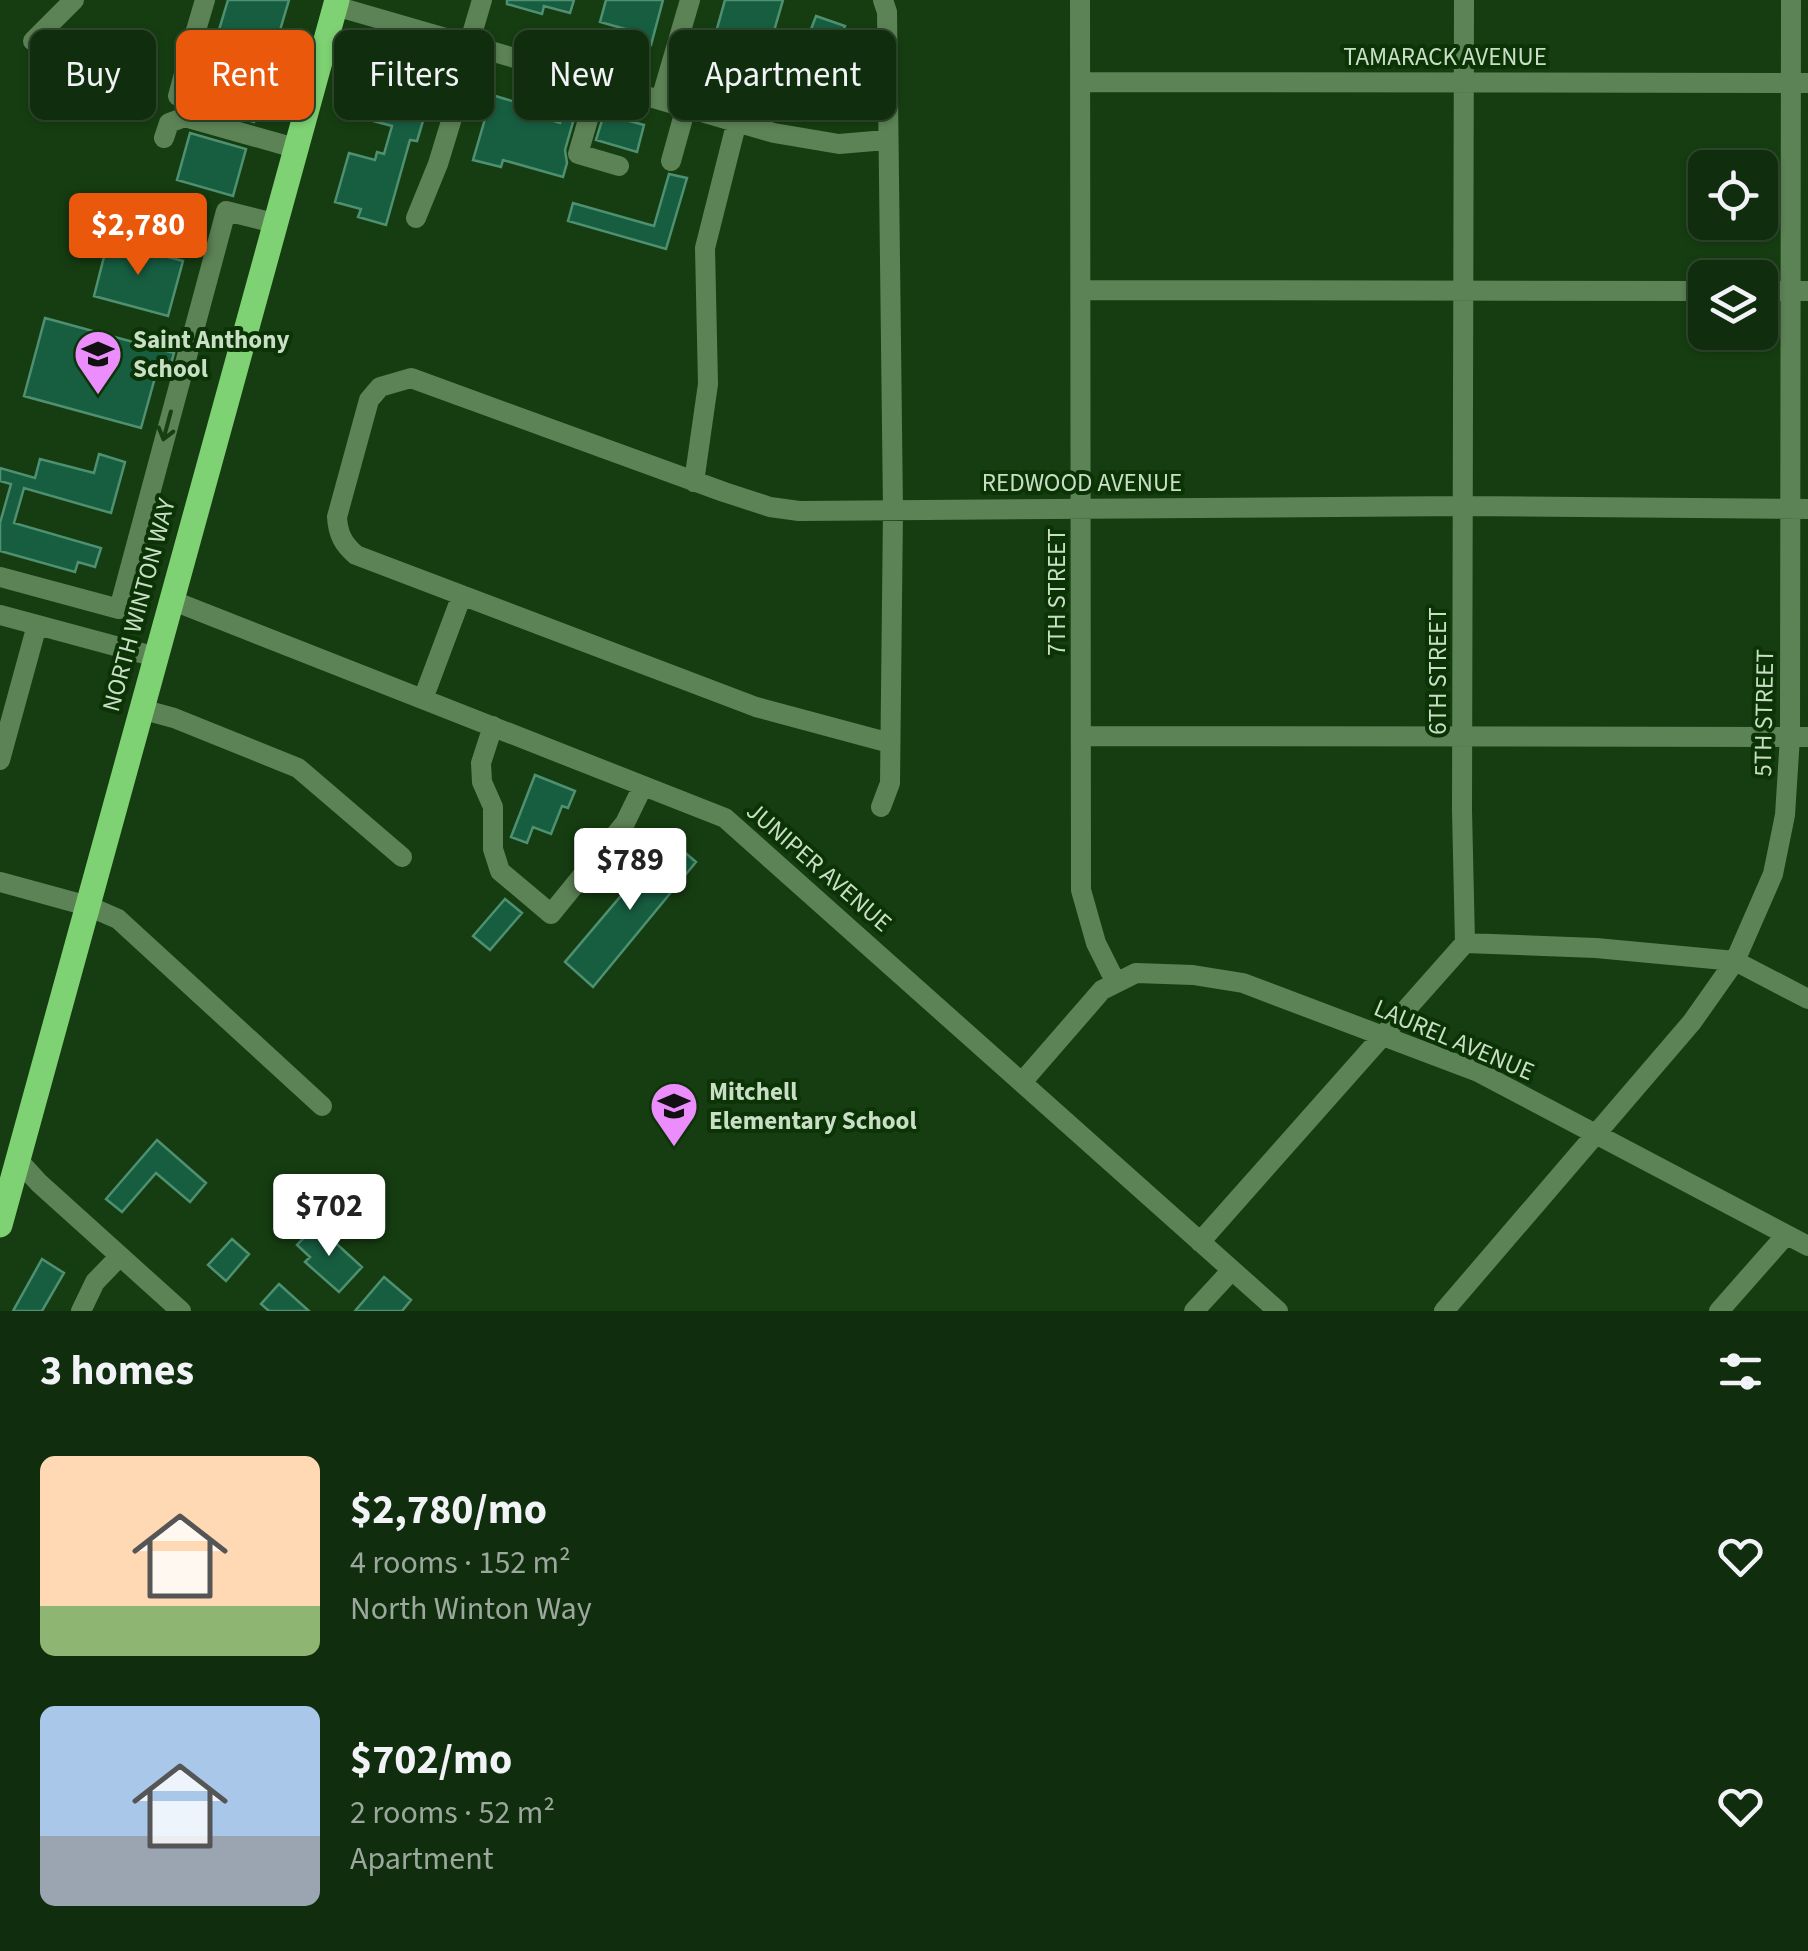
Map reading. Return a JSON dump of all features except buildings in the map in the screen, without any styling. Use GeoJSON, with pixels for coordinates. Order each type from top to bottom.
{"type":"FeatureCollection","features":[{"type":"Feature","properties":{"kind":"main road","name":"NORTH WINTON WAY"},"geometry":{"type":"LineString","coordinates":[[0,1226],[13,1154],[88,906],[336,3]]}},
{"type":"Feature","properties":{"kind":"street"},"geometry":{"type":"LineString","coordinates":[[44,30],[74,0]]}},
{"type":"Feature","properties":{"kind":"street"},"geometry":{"type":"LineString","coordinates":[[196,30],[205,0]]}},
{"type":"Feature","properties":{"kind":"street"},"geometry":{"type":"LineString","coordinates":[[475,30],[482,0]]}},
{"type":"Feature","properties":{"kind":"street"},"geometry":{"type":"LineString","coordinates":[[661,100],[690,0]]}},
{"type":"Feature","properties":{"kind":"street"},"geometry":{"type":"LineString","coordinates":[[880,807],[890,782],[893,510],[887,12],[883,0]]}},
{"type":"Feature","properties":{"kind":"street","name":"7TH STREET"},"geometry":{"type":"LineString","coordinates":[[1080,0],[1082,890],[1096,943],[1115,981]]}},
{"type":"Feature","properties":{"kind":"street","name":"6TH STREET"},"geometry":{"type":"LineString","coordinates":[[1464,0],[1462,736],[1466,943]]}},
{"type":"Feature","properties":{"kind":"street","name":"5TH STREET"},"geometry":{"type":"LineString","coordinates":[[1444,1311],[1692,1022],[1736,961],[1773,874],[1799,737],[1799,83],[1791,0]]}},
{"type":"Feature","properties":{"kind":"street"},"geometry":{"type":"LineString","coordinates":[[336,3],[423,30]]}},
{"type":"Feature","properties":{"kind":"street","name":"TAMARACK AVENUE"},"geometry":{"type":"LineString","coordinates":[[1082,82],[1799,83]]}},
{"type":"Feature","properties":{"kind":"street"},"geometry":{"type":"LineString","coordinates":[[649,97],[669,102]]}},
{"type":"Feature","properties":{"kind":"street"},"geometry":{"type":"LineString","coordinates":[[164,138],[169,123],[185,117],[296,148]]}},
{"type":"Feature","properties":{"kind":"street"},"geometry":{"type":"LineString","coordinates":[[416,218],[450,120]]}},
{"type":"Feature","properties":{"kind":"street"},"geometry":{"type":"LineString","coordinates":[[588,120],[578,154],[619,166]]}},
{"type":"Feature","properties":{"kind":"street"},"geometry":{"type":"LineString","coordinates":[[670,161],[682,120]]}},
{"type":"Feature","properties":{"kind":"street"},"geometry":{"type":"LineString","coordinates":[[733,120],[774,133],[840,144],[886,140]]}},
{"type":"Feature","properties":{"kind":"street"},"geometry":{"type":"LineString","coordinates":[[694,482],[708,384],[705,248],[737,121]]}},
{"type":"Feature","properties":{"kind":"street"},"geometry":{"type":"LineString","coordinates":[[0,578],[118,609],[226,211],[274,224]]}},
{"type":"Feature","properties":{"kind":"street"},"geometry":{"type":"LineString","coordinates":[[1082,290],[1688,291]]}},
{"type":"Feature","properties":{"kind":"street","name":"REDWOOD AVENUE"},"geometry":{"type":"LineString","coordinates":[[462,596],[356,556],[338,531],[337,517],[368,400],[380,388],[410,378],[770,508],[799,511],[1464,506],[1800,509]]}},
{"type":"Feature","properties":{"kind":"street"},"geometry":{"type":"LineString","coordinates":[[423,699],[462,596],[756,707],[890,744]]}},
{"type":"Feature","properties":{"kind":"street","name":"JUNIPER AVENUE"},"geometry":{"type":"LineString","coordinates":[[172,600],[725,818],[1278,1311]]}},
{"type":"Feature","properties":{"kind":"street"},"geometry":{"type":"LineString","coordinates":[[0,615],[156,657]]}},
{"type":"Feature","properties":{"kind":"street"},"geometry":{"type":"LineString","coordinates":[[0,760],[37,625]]}},
{"type":"Feature","properties":{"kind":"street"},"geometry":{"type":"LineString","coordinates":[[141,709],[174,718],[298,768],[402,857]]}},
{"type":"Feature","properties":{"kind":"street"},"geometry":{"type":"LineString","coordinates":[[493,726],[482,763],[482,782],[493,806],[494,850],[500,871],[551,914],[625,823],[643,786]]}},
{"type":"Feature","properties":{"kind":"street"},"geometry":{"type":"LineString","coordinates":[[1082,736],[1799,737]]}},
{"type":"Feature","properties":{"kind":"street"},"geometry":{"type":"LineString","coordinates":[[0,882],[88,906],[118,919],[322,1106]]}},
{"type":"Feature","properties":{"kind":"street"},"geometry":{"type":"LineString","coordinates":[[1200,1242],[1466,943],[1596,948],[1736,961],[1808,999]]}},
{"type":"Feature","properties":{"kind":"street","name":"LAUREL AVENUE"},"geometry":{"type":"LineString","coordinates":[[1115,981],[1136,973],[1194,975],[1243,983],[1478,1072],[1808,1246]]}},
{"type":"Feature","properties":{"kind":"street"},"geometry":{"type":"LineString","coordinates":[[1022,1082],[1102,990],[1115,981]]}},
{"type":"Feature","properties":{"kind":"street"},"geometry":{"type":"LineString","coordinates":[[13,1154],[39,1184],[181,1311]]}},
{"type":"Feature","properties":{"kind":"street"},"geometry":{"type":"LineString","coordinates":[[1720,1311],[1786,1235]]}},
{"type":"Feature","properties":{"kind":"street"},"geometry":{"type":"LineString","coordinates":[[81,1311],[95,1282],[120,1256]]}},
{"type":"Feature","properties":{"kind":"street"},"geometry":{"type":"LineString","coordinates":[[1194,1311],[1232,1270]]}},
{"type":"Feature","properties":{"kind":"place","name":"Saint Anthony School"},"geometry":{"type":"Point","coordinates":[98,396]}},
{"type":"Feature","properties":{"kind":"place","name":"Mitchell Elementary School"},"geometry":{"type":"Point","coordinates":[674,1148]}}]}
